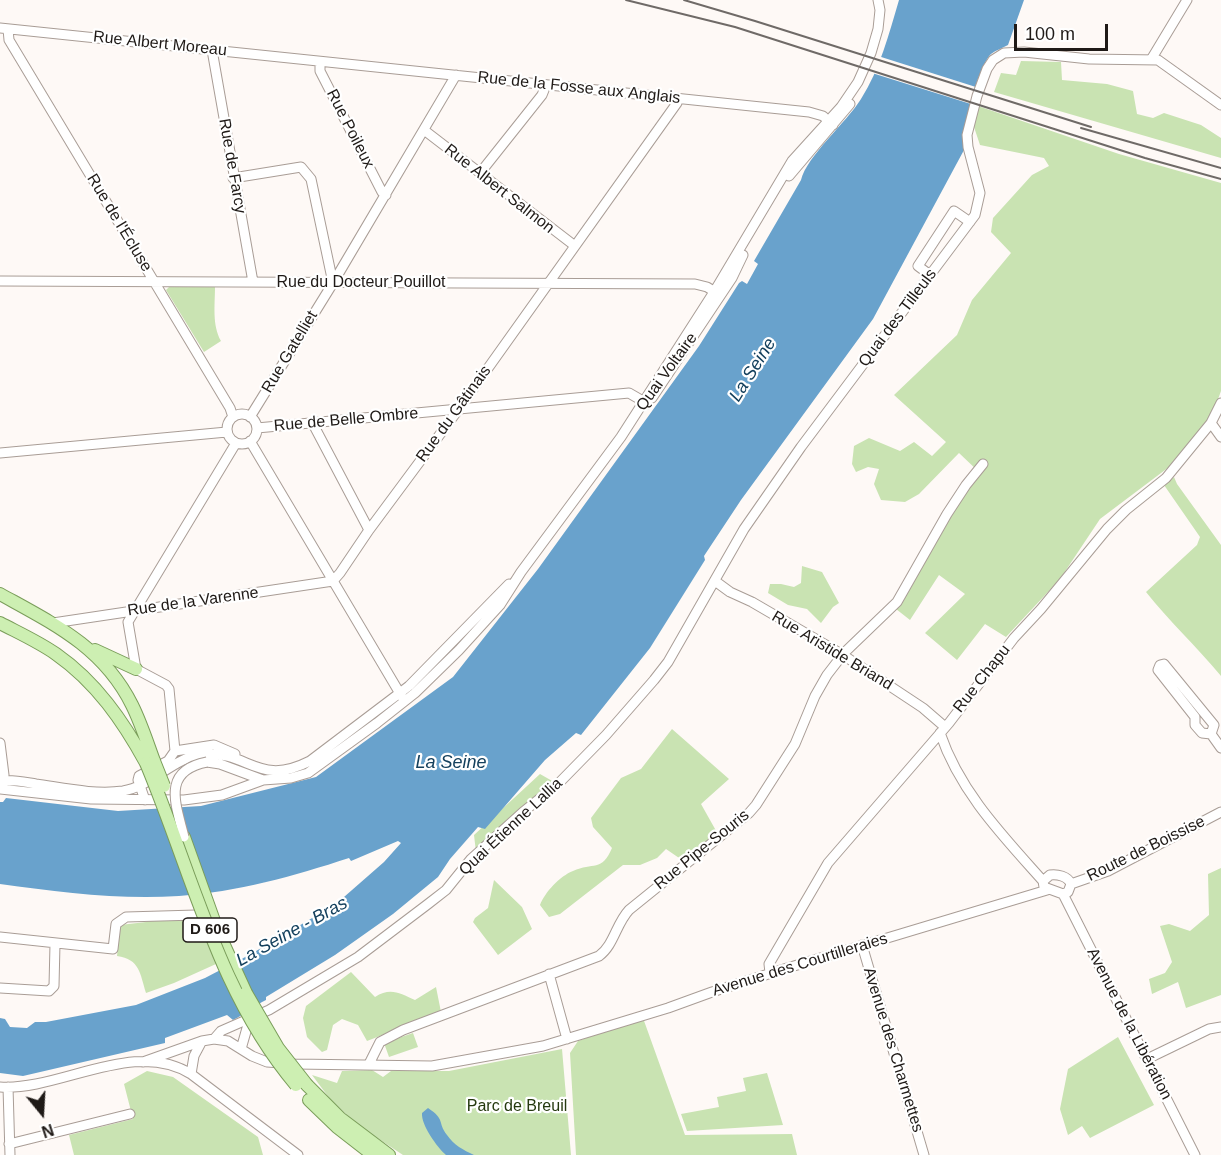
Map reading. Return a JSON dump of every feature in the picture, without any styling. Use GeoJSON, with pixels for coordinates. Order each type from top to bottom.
{"type":"FeatureCollection","features":[{"type":"Feature","properties":{"kind":"main road","name":"D 606"},"geometry":{"type":"LineString","coordinates":[[0,594],[53,623],[86,646],[105,664],[124,691],[138,718],[150,762],[221,959],[236,993],[262,1039],[337,1127],[373,1155]]}},
{"type":"Feature","properties":{"kind":"main road","name":"D 606"},"geometry":{"type":"LineString","coordinates":[[3,628],[55,654],[87,681],[120,719],[150,762],[184,837],[218,932],[246,993],[278,1048],[301,1085],[389,1155]]}},
{"type":"Feature","properties":{"kind":"main road"},"geometry":{"type":"LineString","coordinates":[[86,646],[136,669]]}},
{"type":"Feature","properties":{"kind":"street","name":"Quai Voltaire"},"geometry":{"type":"LineString","coordinates":[[831,123],[865,69],[878,29],[879,0]]}},
{"type":"Feature","properties":{"kind":"street","name":"Quai Voltaire"},"geometry":{"type":"LineString","coordinates":[[402,697],[500,605],[646,402],[717,294],[732,278],[770,205],[789,175],[858,92],[876,54],[885,16],[886,0]]}},
{"type":"Feature","properties":{"kind":"street"},"geometry":{"type":"LineString","coordinates":[[1187,0],[1152,58],[1164,63],[1221,105]]}},
{"type":"Feature","properties":{"kind":"street","name":"Rue Albert Moreau"},"geometry":{"type":"LineString","coordinates":[[4,29],[320,62]]}},
{"type":"Feature","properties":{"kind":"street","name":"Rue de l'Écluse"},"geometry":{"type":"LineString","coordinates":[[4,29],[230,408],[233,417]]}},
{"type":"Feature","properties":{"kind":"street","name":"Rue de Farcy"},"geometry":{"type":"LineString","coordinates":[[212,50],[253,282]]}},
{"type":"Feature","properties":{"kind":"street","name":"Quai des Tilleuls"},"geometry":{"type":"LineString","coordinates":[[715,581],[738,538],[772,488],[975,215],[980,193],[967,135],[987,69],[993,60],[1004,53],[1020,51],[1089,59],[1152,58]]}},
{"type":"Feature","properties":{"kind":"street","name":"Rue de la Fosse aux Anglais"},"geometry":{"type":"LineString","coordinates":[[320,62],[817,113],[831,123]]}},
{"type":"Feature","properties":{"kind":"street","name":"Rue Poileux"},"geometry":{"type":"LineString","coordinates":[[320,62],[320,71],[382,192],[386,195]]}},
{"type":"Feature","properties":{"kind":"street","name":"Rue Gatelliet"},"geometry":{"type":"LineString","coordinates":[[250,417],[333,283],[456,75]]}},
{"type":"Feature","properties":{"kind":"street"},"geometry":{"type":"LineString","coordinates":[[480,173],[542,95],[546,85]]}},
{"type":"Feature","properties":{"kind":"street","name":"Rue du Gâtinais"},"geometry":{"type":"LineString","coordinates":[[333,581],[632,167],[676,103],[677,98]]}},
{"type":"Feature","properties":{"kind":"street","name":"Rue Albert Salmon"},"geometry":{"type":"LineString","coordinates":[[424,130],[575,246]]}},
{"type":"Feature","properties":{"kind":"street"},"geometry":{"type":"LineString","coordinates":[[234,178],[301,167],[306,171],[311,179],[333,283]]}},
{"type":"Feature","properties":{"kind":"street"},"geometry":{"type":"LineString","coordinates":[[930,275],[918,266],[954,211],[970,222]]}},
{"type":"Feature","properties":{"kind":"street","name":"Rue du Docteur Pouillot"},"geometry":{"type":"LineString","coordinates":[[0,281],[695,284],[717,294]]}},
{"type":"Feature","properties":{"kind":"street","name":"Rue de Belle Ombre"},"geometry":{"type":"LineString","coordinates":[[257,428],[628,393],[646,402]]}},
{"type":"Feature","properties":{"kind":"street","name":"Rue Chapu"},"geometry":{"type":"LineString","coordinates":[[770,973],[770,964],[828,863],[943,730],[1014,638],[1107,529],[1126,510],[1166,478],[1211,423],[1221,404]]}},
{"type":"Feature","properties":{"kind":"street"},"geometry":{"type":"LineString","coordinates":[[242,414],[250,417],[257,428],[255,436],[246,444],[236,443],[227,432],[228,424],[233,417],[242,414]]}},
{"type":"Feature","properties":{"kind":"street"},"geometry":{"type":"LineString","coordinates":[[1211,423],[1221,437]]}},
{"type":"Feature","properties":{"kind":"street"},"geometry":{"type":"LineString","coordinates":[[313,424],[369,530]]}},
{"type":"Feature","properties":{"kind":"street"},"geometry":{"type":"LineString","coordinates":[[0,453],[227,432]]}},
{"type":"Feature","properties":{"kind":"street"},"geometry":{"type":"LineString","coordinates":[[250,441],[402,697]]}},
{"type":"Feature","properties":{"kind":"street"},"geometry":{"type":"LineString","coordinates":[[145,800],[139,776],[168,761],[175,751],[169,689],[166,685],[136,669],[128,622],[236,443]]}},
{"type":"Feature","properties":{"kind":"street","name":"Rue Pipe-Souris"},"geometry":{"type":"LineString","coordinates":[[369,1064],[380,1042],[384,1039],[599,956],[606,951],[621,918],[629,910],[749,813],[795,744],[815,696],[838,652],[897,602],[947,514],[983,464]]}},
{"type":"Feature","properties":{"kind":"street","name":"Rue de la Varenne"},"geometry":{"type":"LineString","coordinates":[[53,623],[333,581]]}},
{"type":"Feature","properties":{"kind":"street","name":"Rue Aristide Briand"},"geometry":{"type":"LineString","coordinates":[[715,581],[730,592],[838,652],[923,708],[943,730],[955,770],[980,807],[1045,885]]}},
{"type":"Feature","properties":{"kind":"street","name":"Quai Étienne Lallia"},"geometry":{"type":"LineString","coordinates":[[214,1040],[218,1034],[254,1018],[358,957],[446,890],[471,859],[558,784],[654,680],[679,645],[715,581]]}},
{"type":"Feature","properties":{"kind":"street"},"geometry":{"type":"LineString","coordinates":[[1210,734],[1214,725],[1164,664],[1160,665],[1158,670],[1195,717],[1195,725],[1202,733],[1210,734],[1221,748]]}},
{"type":"Feature","properties":{"kind":"street"},"geometry":{"type":"LineString","coordinates":[[1,785],[14,780],[95,792],[125,791],[140,785],[181,760],[209,754],[225,756],[269,771],[283,771],[310,761],[402,697]]}},
{"type":"Feature","properties":{"kind":"street"},"geometry":{"type":"LineString","coordinates":[[1,785],[91,799],[184,800],[213,797],[263,780],[291,778],[316,768],[402,697]]}},
{"type":"Feature","properties":{"kind":"street"},"geometry":{"type":"LineString","coordinates":[[0,743],[1,785]]}},
{"type":"Feature","properties":{"kind":"street"},"geometry":{"type":"LineString","coordinates":[[175,751],[214,745],[262,765],[298,767]]}},
{"type":"Feature","properties":{"kind":"street"},"geometry":{"type":"LineString","coordinates":[[184,837],[175,802],[177,781],[182,773],[193,765],[207,762],[220,764],[263,780]]}},
{"type":"Feature","properties":{"kind":"street","name":"Route de Boissise"},"geometry":{"type":"LineString","coordinates":[[1071,884],[1108,871],[1221,812]]}},
{"type":"Feature","properties":{"kind":"street"},"geometry":{"type":"LineString","coordinates":[[1055,874],[1066,878],[1071,884],[1068,891],[1063,894],[1045,885],[1046,877],[1055,874]]}},
{"type":"Feature","properties":{"kind":"street","name":"Avenue des Courtilleraies"},"geometry":{"type":"LineString","coordinates":[[231,1043],[269,1063],[432,1066],[567,1040],[1045,885]]}},
{"type":"Feature","properties":{"kind":"street","name":"Avenue de la Libération"},"geometry":{"type":"LineString","coordinates":[[1063,894],[1195,1155]]}},
{"type":"Feature","properties":{"kind":"street"},"geometry":{"type":"LineString","coordinates":[[0,938],[113,949],[116,924],[126,917],[196,915]]}},
{"type":"Feature","properties":{"kind":"street"},"geometry":{"type":"LineString","coordinates":[[0,988],[49,992],[54,986],[55,944]]}},
{"type":"Feature","properties":{"kind":"street","name":"Avenue des Charmettes"},"geometry":{"type":"LineString","coordinates":[[862,945],[924,1155]]}},
{"type":"Feature","properties":{"kind":"street"},"geometry":{"type":"LineString","coordinates":[[549,974],[567,1040]]}},
{"type":"Feature","properties":{"kind":"street"},"geometry":{"type":"LineString","coordinates":[[241,1049],[247,1028],[254,1018]]}},
{"type":"Feature","properties":{"kind":"street"},"geometry":{"type":"LineString","coordinates":[[143,1062],[171,1054],[202,1041],[214,1040],[231,1043],[235,1025]]}},
{"type":"Feature","properties":{"kind":"street"},"geometry":{"type":"LineString","coordinates":[[1147,1059],[1209,1029],[1221,1027]]}},
{"type":"Feature","properties":{"kind":"street"},"geometry":{"type":"LineString","coordinates":[[191,1074],[194,1056],[202,1041]]}},
{"type":"Feature","properties":{"kind":"street"},"geometry":{"type":"LineString","coordinates":[[10,1155],[4,1087],[22,1086],[113,1065],[166,1062],[191,1074],[298,1155]]}},
{"type":"Feature","properties":{"kind":"street"},"geometry":{"type":"LineString","coordinates":[[9,1144],[130,1113]]}},
{"type":"Feature","properties":{"kind":"green space"},"geometry":{"type":"Polygon","coordinates":[[[1021,61],[1061,62],[1062,80],[1107,84],[1133,91],[1137,114],[1153,118],[1164,113],[1201,125],[1221,138],[1221,158],[994,92],[1001,73],[1016,75],[1021,61]]]}},
{"type":"Feature","properties":{"kind":"green space"},"geometry":{"type":"Polygon","coordinates":[[[978,106],[1119,154],[1221,183],[1221,391],[1213,413],[1173,464],[1100,519],[1060,579],[1006,637],[985,624],[957,660],[925,633],[965,594],[939,575],[910,620],[896,609],[948,517],[979,472],[959,453],[919,494],[905,502],[881,500],[874,484],[879,469],[868,467],[856,472],[852,464],[854,446],[869,438],[900,451],[914,442],[932,456],[946,442],[894,395],[957,335],[972,300],[1011,253],[991,232],[993,218],[1032,175],[1049,166],[1044,158],[980,145],[974,127],[978,106]]]}},
{"type":"Feature","properties":{"kind":"green space"},"geometry":{"type":"Polygon","coordinates":[[[169,287],[215,287],[215,322],[221,341],[204,352],[166,290],[169,287]]]}},
{"type":"Feature","properties":{"kind":"green space"},"geometry":{"type":"Polygon","coordinates":[[[1174,477],[1221,545],[1221,676],[1146,592],[1197,545],[1200,537],[1164,485],[1174,477]]]}},
{"type":"Feature","properties":{"kind":"green space"},"geometry":{"type":"Polygon","coordinates":[[[802,566],[822,572],[839,603],[821,623],[807,609],[788,605],[768,593],[770,584],[794,587],[801,583],[802,566]]]}},
{"type":"Feature","properties":{"kind":"green space"},"geometry":{"type":"Polygon","coordinates":[[[672,729],[729,779],[701,804],[719,836],[682,860],[666,849],[657,858],[640,865],[623,865],[560,914],[549,917],[540,905],[554,885],[573,871],[601,863],[612,848],[593,827],[591,818],[621,778],[641,769],[672,729]]]}},
{"type":"Feature","properties":{"kind":"green space"},"geometry":{"type":"Polygon","coordinates":[[[540,774],[554,782],[476,852],[474,835],[540,774]]]}},
{"type":"Feature","properties":{"kind":"green space"},"geometry":{"type":"Polygon","coordinates":[[[1221,868],[1221,995],[1186,1008],[1178,982],[1152,994],[1149,979],[1165,973],[1172,962],[1160,926],[1169,924],[1190,931],[1209,915],[1208,874],[1221,868]]]}},
{"type":"Feature","properties":{"kind":"green space"},"geometry":{"type":"Polygon","coordinates":[[[494,880],[522,907],[532,929],[498,955],[473,922],[488,908],[494,880]]]}},
{"type":"Feature","properties":{"kind":"green space"},"geometry":{"type":"Polygon","coordinates":[[[197,917],[216,964],[146,993],[135,964],[117,956],[120,925],[146,922],[150,919],[197,917]]]}},
{"type":"Feature","properties":{"kind":"green space"},"geometry":{"type":"Polygon","coordinates":[[[351,972],[375,997],[390,992],[400,993],[415,1000],[436,987],[441,1012],[367,1041],[358,1025],[342,1019],[333,1025],[327,1050],[322,1052],[307,1037],[303,1018],[306,1006],[351,972]]]}},
{"type":"Feature","properties":{"kind":"green space","name":"Parc de Breuil"},"geometry":{"type":"Polygon","coordinates":[[[643,1018],[685,1135],[792,1134],[797,1155],[576,1155],[570,1053],[578,1041],[643,1018]]]}},
{"type":"Feature","properties":{"kind":"green space"},"geometry":{"type":"Polygon","coordinates":[[[413,1033],[418,1047],[389,1057],[384,1043],[413,1033]]]}},
{"type":"Feature","properties":{"kind":"green space"},"geometry":{"type":"Polygon","coordinates":[[[1118,1037],[1154,1105],[1090,1138],[1082,1126],[1068,1135],[1060,1109],[1068,1069],[1118,1037]]]}},
{"type":"Feature","properties":{"kind":"green space","name":"Parc de Breuil"},"geometry":{"type":"Polygon","coordinates":[[[562,1049],[571,1155],[403,1155],[359,1126],[330,1099],[312,1075],[337,1083],[342,1071],[372,1070],[383,1077],[391,1071],[449,1071],[562,1049]]]}},
{"type":"Feature","properties":{"kind":"green space"},"geometry":{"type":"Polygon","coordinates":[[[147,1071],[173,1077],[258,1137],[263,1155],[74,1155],[69,1135],[133,1119],[124,1084],[147,1071]]]}},
{"type":"Feature","properties":{"kind":"green space"},"geometry":{"type":"Polygon","coordinates":[[[767,1073],[783,1125],[687,1131],[681,1114],[719,1107],[717,1097],[746,1091],[743,1078],[767,1073]]]}},
{"type":"Feature","properties":{"kind":"water","name":"La Seine"},"geometry":{"type":"Polygon","coordinates":[[[899,0],[1024,0],[1008,45],[991,54],[981,72],[967,116],[964,150],[873,319],[741,500],[704,556],[705,560],[650,648],[581,735],[576,733],[545,760],[485,829],[478,827],[450,859],[438,877],[393,914],[335,955],[266,997],[266,1000],[237,1018],[233,1020],[227,1015],[165,1038],[165,1043],[23,1076],[0,1073],[0,1018],[5,1019],[10,1027],[27,1028],[35,1022],[46,1022],[136,1005],[205,978],[336,904],[384,862],[401,843],[398,841],[351,861],[349,858],[286,877],[222,891],[157,897],[67,892],[0,884],[0,802],[6,798],[118,811],[201,806],[316,777],[453,677],[538,569],[699,346],[739,283],[742,281],[747,284],[758,264],[754,261],[811,161],[868,88],[883,51],[899,0]]]}},
{"type":"Feature","properties":{"kind":"water"},"geometry":{"type":"Polygon","coordinates":[[[428,1108],[437,1115],[444,1131],[453,1142],[474,1155],[446,1155],[442,1151],[430,1136],[422,1118],[422,1113],[428,1108]]]}},
{"type":"Feature","properties":{"kind":"pier"},"geometry":{"type":"Polygon","coordinates":[[[878,56],[979,88],[974,105],[872,73],[878,56]]]}},
{"type":"Feature","properties":{"kind":"railway"},"geometry":{"type":"LineString","coordinates":[[626,0],[735,27],[1145,158],[1221,179]]}},
{"type":"Feature","properties":{"kind":"railway"},"geometry":{"type":"LineString","coordinates":[[684,0],[1091,127]]}},
{"type":"Feature","properties":{"kind":"railway"},"geometry":{"type":"LineString","coordinates":[[1081,128],[1221,168]]}},
{"type":"Feature","properties":{"kind":"water label","name":"La Seine - Bras"},"geometry":{"type":"Point","coordinates":[292,932]}}]}
